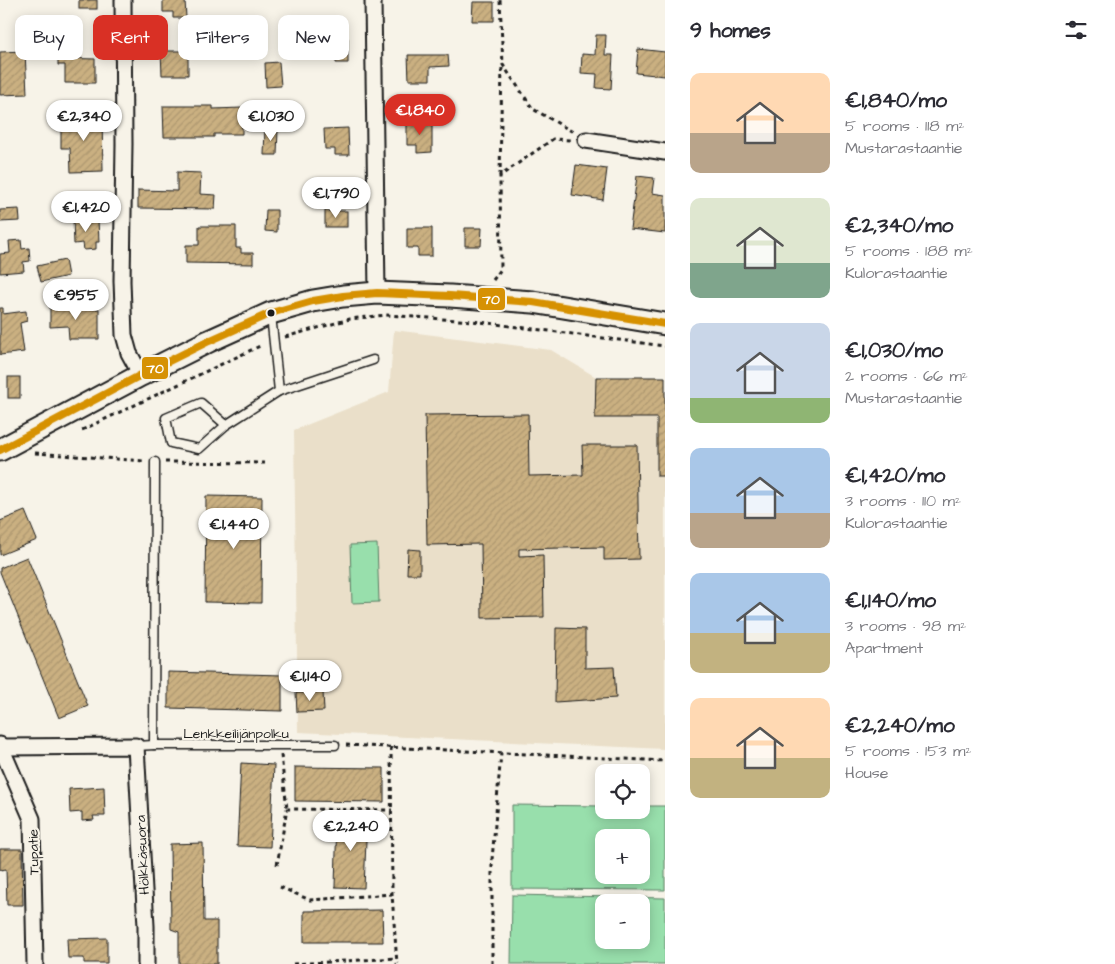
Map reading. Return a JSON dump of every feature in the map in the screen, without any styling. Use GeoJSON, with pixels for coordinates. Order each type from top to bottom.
{"type":"FeatureCollection","features":[{"type":"Feature","properties":{"kind":"main road"},"geometry":{"type":"LineString","coordinates":[[0,450],[141,375],[271,313],[343,296],[377,293],[533,302],[665,324]]}},
{"type":"Feature","properties":{"kind":"street"},"geometry":{"type":"LineString","coordinates":[[123,0],[124,144],[122,281],[124,336],[129,353],[141,375]]}},
{"type":"Feature","properties":{"kind":"street"},"geometry":{"type":"LineString","coordinates":[[373,0],[377,293]]}},
{"type":"Feature","properties":{"kind":"street"},"geometry":{"type":"LineString","coordinates":[[586,140],[665,152]]}},
{"type":"Feature","properties":{"kind":"street","name":"Tupatie"},"geometry":{"type":"LineString","coordinates":[[35,964],[32,819],[0,746],[136,746]]}},
{"type":"Feature","properties":{"kind":"street","name":"Hölkkäsuora"},"geometry":{"type":"LineString","coordinates":[[136,746],[146,926],[146,964]]}},
{"type":"Feature","properties":{"kind":"lane"},"geometry":{"type":"LineString","coordinates":[[271,313],[279,391]]}},
{"type":"Feature","properties":{"kind":"lane"},"geometry":{"type":"LineString","coordinates":[[226,426],[202,404],[166,418],[170,443],[199,449],[226,426],[279,391],[373,360]]}},
{"type":"Feature","properties":{"kind":"lane"},"geometry":{"type":"LineString","coordinates":[[154,745],[155,462]]}},
{"type":"Feature","properties":{"kind":"lane","name":"Lenkkeilijänpolku"},"geometry":{"type":"LineString","coordinates":[[136,746],[335,745]]}},
{"type":"Feature","properties":{"kind":"path"},"geometry":{"type":"LineString","coordinates":[[480,299],[501,269],[502,65],[500,0]]}},
{"type":"Feature","properties":{"kind":"path"},"geometry":{"type":"LineString","coordinates":[[502,65],[533,109],[586,140]]}},
{"type":"Feature","properties":{"kind":"path"},"geometry":{"type":"LineString","coordinates":[[500,176],[553,139],[586,140]]}},
{"type":"Feature","properties":{"kind":"path"},"geometry":{"type":"LineString","coordinates":[[77,432],[273,340],[350,319],[386,315],[472,321],[665,346]]}},
{"type":"Feature","properties":{"kind":"path"},"geometry":{"type":"LineString","coordinates":[[32,453],[41,449]]}},
{"type":"Feature","properties":{"kind":"path"},"geometry":{"type":"LineString","coordinates":[[335,745],[665,761]]}},
{"type":"Feature","properties":{"kind":"path"},"geometry":{"type":"LineString","coordinates":[[277,865],[287,809],[280,746]]}},
{"type":"Feature","properties":{"kind":"path"},"geometry":{"type":"LineString","coordinates":[[391,747],[392,894],[396,964]]}},
{"type":"Feature","properties":{"kind":"path"},"geometry":{"type":"LineString","coordinates":[[492,964],[492,860],[501,753]]}},
{"type":"Feature","properties":{"kind":"path"},"geometry":{"type":"LineString","coordinates":[[287,809],[392,810]]}},
{"type":"Feature","properties":{"kind":"path"},"geometry":{"type":"LineString","coordinates":[[280,887],[310,900],[392,894]]}},
{"type":"Feature","properties":{"kind":"path"},"geometry":{"type":"LineString","coordinates":[[293,964],[397,958]]}},
{"type":"Feature","properties":{"kind":"shaded area"},"geometry":{"type":"Polygon","coordinates":[[[394,330],[551,350],[596,377],[596,418],[657,418],[657,475],[665,476],[665,749],[298,732],[294,430],[389,392],[394,330]]]}},
{"type":"Feature","properties":{"kind":"green space"},"geometry":{"type":"Polygon","coordinates":[[[377,544],[379,602],[352,603],[350,545],[377,544]]]}},
{"type":"Feature","properties":{"kind":"green space"},"geometry":{"type":"Polygon","coordinates":[[[512,805],[595,806],[595,819],[650,819],[650,806],[665,806],[665,890],[512,889],[512,805]]]}},
{"type":"Feature","properties":{"kind":"green space"},"geometry":{"type":"Polygon","coordinates":[[[512,895],[595,897],[595,949],[650,949],[650,898],[665,898],[665,964],[511,964],[512,895]]]}},
{"type":"Feature","properties":{"kind":"building"},"geometry":{"type":"Polygon","coordinates":[[[79,0],[97,0],[97,9],[79,9],[79,0]]]}},
{"type":"Feature","properties":{"kind":"building"},"geometry":{"type":"Polygon","coordinates":[[[163,0],[185,0],[186,15],[178,15],[178,18],[173,18],[173,12],[163,12],[163,0]]]}},
{"type":"Feature","properties":{"kind":"building"},"geometry":{"type":"Polygon","coordinates":[[[473,2],[494,2],[494,21],[472,21],[473,2]]]}},
{"type":"Feature","properties":{"kind":"building"},"geometry":{"type":"Polygon","coordinates":[[[596,35],[606,35],[605,55],[613,55],[611,89],[596,88],[597,74],[581,73],[582,54],[595,55],[596,35]]]}},
{"type":"Feature","properties":{"kind":"building"},"geometry":{"type":"Polygon","coordinates":[[[638,49],[665,52],[665,76],[636,73],[638,49]]]}},
{"type":"Feature","properties":{"kind":"building"},"geometry":{"type":"Polygon","coordinates":[[[15,51],[15,60],[25,60],[27,94],[0,95],[0,52],[15,51]]]}},
{"type":"Feature","properties":{"kind":"building"},"geometry":{"type":"Polygon","coordinates":[[[168,51],[178,51],[178,60],[188,60],[188,75],[162,75],[161,60],[168,60],[168,51]]]}},
{"type":"Feature","properties":{"kind":"building"},"geometry":{"type":"Polygon","coordinates":[[[408,55],[448,55],[449,66],[430,67],[430,80],[409,80],[408,55]]]}},
{"type":"Feature","properties":{"kind":"building"},"geometry":{"type":"Polygon","coordinates":[[[93,59],[95,60],[95,83],[65,83],[65,65],[58,65],[58,60],[93,59]]]}},
{"type":"Feature","properties":{"kind":"building"},"geometry":{"type":"Polygon","coordinates":[[[336,60],[348,60],[348,63],[336,63],[336,60]]]}},
{"type":"Feature","properties":{"kind":"building"},"geometry":{"type":"Polygon","coordinates":[[[279,62],[281,86],[266,87],[265,63],[279,62]]]}},
{"type":"Feature","properties":{"kind":"building"},"geometry":{"type":"Polygon","coordinates":[[[163,106],[213,106],[213,109],[242,108],[242,134],[214,134],[214,137],[164,137],[163,106]]]}},
{"type":"Feature","properties":{"kind":"building"},"geometry":{"type":"Polygon","coordinates":[[[102,116],[103,171],[71,172],[70,148],[61,148],[61,117],[102,116]]]}},
{"type":"Feature","properties":{"kind":"building"},"geometry":{"type":"Polygon","coordinates":[[[407,122],[432,122],[432,152],[417,153],[417,145],[407,145],[407,122]]]}},
{"type":"Feature","properties":{"kind":"building"},"geometry":{"type":"Polygon","coordinates":[[[265,128],[278,129],[277,155],[264,155],[265,128]]]}},
{"type":"Feature","properties":{"kind":"building"},"geometry":{"type":"Polygon","coordinates":[[[348,128],[349,155],[335,155],[335,149],[325,149],[324,129],[348,128]]]}},
{"type":"Feature","properties":{"kind":"building"},"geometry":{"type":"Polygon","coordinates":[[[576,165],[607,169],[603,200],[572,195],[576,165]]]}},
{"type":"Feature","properties":{"kind":"building"},"geometry":{"type":"Polygon","coordinates":[[[177,172],[201,173],[200,194],[216,195],[215,209],[138,208],[138,190],[177,191],[177,172]]]}},
{"type":"Feature","properties":{"kind":"building"},"geometry":{"type":"Polygon","coordinates":[[[637,176],[654,178],[652,193],[665,195],[665,233],[630,229],[637,176]]]}},
{"type":"Feature","properties":{"kind":"building"},"geometry":{"type":"Polygon","coordinates":[[[19,209],[20,221],[0,222],[0,210],[19,209]]]}},
{"type":"Feature","properties":{"kind":"building"},"geometry":{"type":"Polygon","coordinates":[[[266,210],[277,210],[277,232],[265,231],[266,210]]]}},
{"type":"Feature","properties":{"kind":"building"},"geometry":{"type":"Polygon","coordinates":[[[325,211],[347,211],[347,227],[325,227],[325,211]]]}},
{"type":"Feature","properties":{"kind":"building"},"geometry":{"type":"Polygon","coordinates":[[[98,219],[99,242],[96,242],[96,249],[84,250],[83,243],[74,244],[73,220],[98,219]]]}},
{"type":"Feature","properties":{"kind":"building"},"geometry":{"type":"Polygon","coordinates":[[[199,226],[236,226],[236,248],[241,248],[241,253],[253,253],[253,264],[186,263],[186,245],[199,245],[199,226]]]}},
{"type":"Feature","properties":{"kind":"building"},"geometry":{"type":"Polygon","coordinates":[[[407,228],[432,228],[432,256],[418,256],[418,248],[407,248],[407,228]]]}},
{"type":"Feature","properties":{"kind":"building"},"geometry":{"type":"Polygon","coordinates":[[[465,228],[482,228],[481,246],[465,246],[465,228]]]}},
{"type":"Feature","properties":{"kind":"building"},"geometry":{"type":"Polygon","coordinates":[[[21,240],[22,249],[29,248],[30,261],[23,262],[24,271],[0,273],[0,254],[10,253],[9,241],[21,240]]]}},
{"type":"Feature","properties":{"kind":"building"},"geometry":{"type":"Polygon","coordinates":[[[65,260],[68,276],[41,282],[37,266],[65,260]]]}},
{"type":"Feature","properties":{"kind":"building"},"geometry":{"type":"Polygon","coordinates":[[[50,305],[70,305],[70,309],[99,309],[99,339],[69,339],[68,326],[50,327],[50,305]]]}},
{"type":"Feature","properties":{"kind":"building"},"geometry":{"type":"Polygon","coordinates":[[[0,308],[3,308],[3,314],[26,311],[27,321],[20,323],[24,352],[0,355],[0,308]]]}},
{"type":"Feature","properties":{"kind":"building"},"geometry":{"type":"Polygon","coordinates":[[[8,377],[20,377],[20,398],[8,398],[8,377]]]}},
{"type":"Feature","properties":{"kind":"building"},"geometry":{"type":"Polygon","coordinates":[[[596,377],[665,377],[665,476],[657,476],[657,418],[595,418],[596,377]]]}},
{"type":"Feature","properties":{"kind":"building"},"geometry":{"type":"Polygon","coordinates":[[[528,414],[529,476],[583,475],[582,445],[637,445],[639,559],[604,560],[604,547],[519,549],[519,556],[543,555],[544,617],[482,618],[481,544],[427,545],[425,415],[528,414]]]}},
{"type":"Feature","properties":{"kind":"building"},"geometry":{"type":"Polygon","coordinates":[[[206,496],[262,497],[261,603],[205,602],[206,496]]]}},
{"type":"Feature","properties":{"kind":"building"},"geometry":{"type":"Polygon","coordinates":[[[25,511],[37,540],[0,555],[0,521],[25,511]]]}},
{"type":"Feature","properties":{"kind":"building"},"geometry":{"type":"Polygon","coordinates":[[[408,549],[420,550],[420,574],[407,574],[408,549]]]}},
{"type":"Feature","properties":{"kind":"building"},"geometry":{"type":"Polygon","coordinates":[[[27,557],[88,706],[59,718],[0,572],[0,568],[27,557]]]}},
{"type":"Feature","properties":{"kind":"building"},"geometry":{"type":"Polygon","coordinates":[[[556,628],[585,629],[585,668],[614,667],[616,698],[555,702],[556,628]]]}},
{"type":"Feature","properties":{"kind":"building"},"geometry":{"type":"Polygon","coordinates":[[[168,672],[282,675],[282,711],[168,708],[168,672]]]}},
{"type":"Feature","properties":{"kind":"building"},"geometry":{"type":"Polygon","coordinates":[[[323,692],[324,711],[297,712],[296,693],[323,692]]]}},
{"type":"Feature","properties":{"kind":"building"},"geometry":{"type":"Polygon","coordinates":[[[241,763],[274,765],[270,847],[237,846],[241,763]]]}},
{"type":"Feature","properties":{"kind":"building"},"geometry":{"type":"Polygon","coordinates":[[[295,767],[384,768],[384,802],[295,801],[295,767]]]}},
{"type":"Feature","properties":{"kind":"building"},"geometry":{"type":"Polygon","coordinates":[[[104,787],[105,816],[93,816],[94,820],[82,821],[82,812],[70,813],[69,789],[104,787]]]}},
{"type":"Feature","properties":{"kind":"building"},"geometry":{"type":"Polygon","coordinates":[[[337,816],[367,817],[364,888],[335,887],[337,816]]]}},
{"type":"Feature","properties":{"kind":"building"},"geometry":{"type":"Polygon","coordinates":[[[203,843],[204,921],[217,921],[217,964],[179,964],[179,932],[171,929],[170,844],[203,843]]]}},
{"type":"Feature","properties":{"kind":"building"},"geometry":{"type":"Polygon","coordinates":[[[0,849],[22,849],[23,905],[7,905],[6,869],[0,870],[0,849]]]}},
{"type":"Feature","properties":{"kind":"building"},"geometry":{"type":"Polygon","coordinates":[[[382,910],[383,942],[304,942],[304,911],[382,910]]]}},
{"type":"Feature","properties":{"kind":"building"},"geometry":{"type":"Polygon","coordinates":[[[107,938],[107,963],[84,963],[84,958],[68,958],[67,939],[107,938]]]}},
{"type":"Feature","properties":{"kind":"transit line","name":"70"},"geometry":{"type":"LineString","coordinates":[[0,450],[209,341],[271,313],[313,301],[377,293],[450,296],[533,302],[665,324]]}}]}
